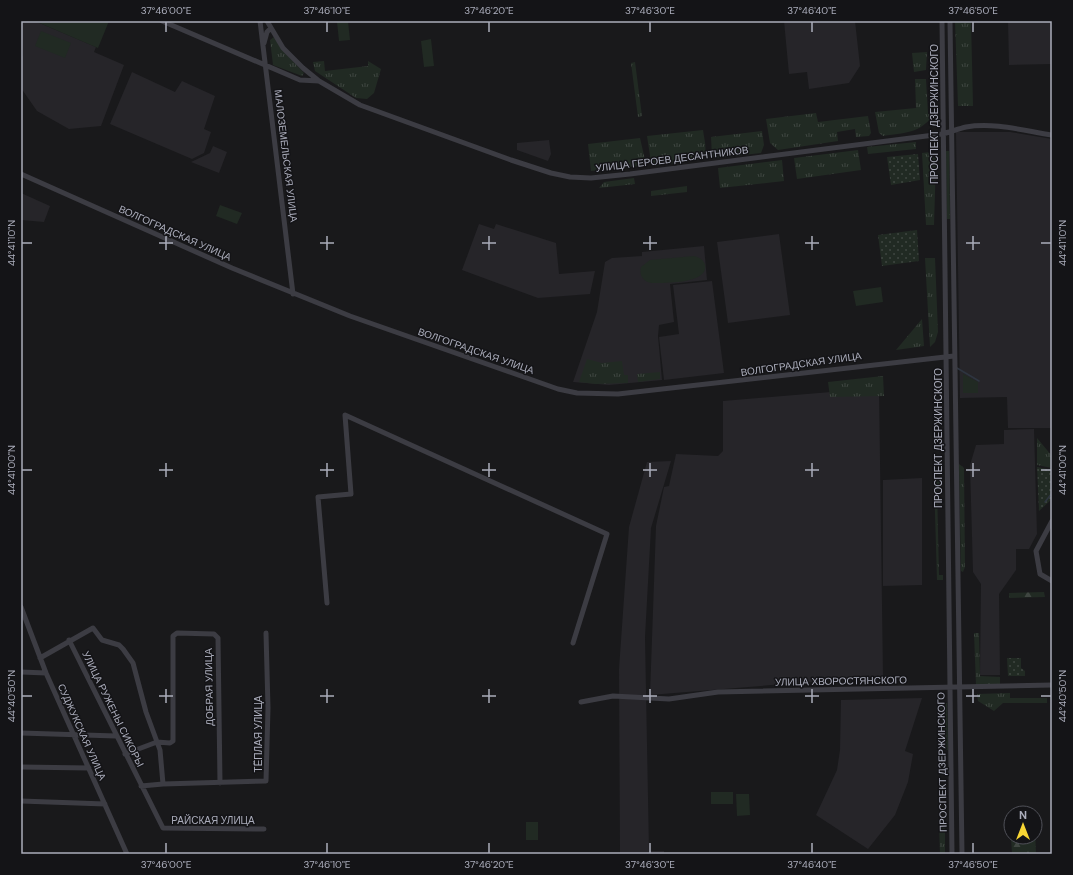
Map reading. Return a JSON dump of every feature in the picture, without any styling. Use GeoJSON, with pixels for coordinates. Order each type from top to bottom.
{"type":"FeatureCollection","features":[{"type":"Feature","properties":{"kind":"street","name":"УЛИЦА ГЕРОЕВ ДЕСАНТНИКОВ"},"geometry":{"type":"LineString","coordinates":[[162,21],[300,80],[319,81],[360,105],[372,110],[538,169],[570,177],[591,178],[630,174],[942,134],[966,127],[986,126],[1052,135]]}},
{"type":"Feature","properties":{"kind":"street","name":"МАЛОЗЕМЕЛЬСКАЯ УЛИЦА"},"geometry":{"type":"LineString","coordinates":[[260,21],[262,50],[293,294]]}},
{"type":"Feature","properties":{"kind":"street"},"geometry":{"type":"LineString","coordinates":[[267,21],[270,29],[292,57],[319,81]]}},
{"type":"Feature","properties":{"kind":"street","name":"ПРОСПЕКТ ДЗЕРЖИНСКОГО"},"geometry":{"type":"LineString","coordinates":[[942,21],[942,134],[947,356],[952,854]]}},
{"type":"Feature","properties":{"kind":"street","name":"ПРОСПЕКТ ДЗЕРЖИНСКОГО"},"geometry":{"type":"LineString","coordinates":[[950,21],[962,854]]}},
{"type":"Feature","properties":{"kind":"street"},"geometry":{"type":"LineString","coordinates":[[262,50],[264,37],[270,29]]}},
{"type":"Feature","properties":{"kind":"street","name":"ВОЛГОГРАДСКАЯ УЛИЦА"},"geometry":{"type":"LineString","coordinates":[[21,174],[293,294],[485,364],[558,389],[578,393],[618,394],[758,379],[885,362],[954,356]]}},
{"type":"Feature","properties":{"kind":"street"},"geometry":{"type":"LineString","coordinates":[[327,603],[318,497],[351,494],[345,414],[607,534],[573,642]]}},
{"type":"Feature","properties":{"kind":"street"},"geometry":{"type":"LineString","coordinates":[[1052,521],[1036,551],[1040,574],[1052,581]]}},
{"type":"Feature","properties":{"kind":"street","name":"СУДЖУКСКАЯ УЛИЦА"},"geometry":{"type":"LineString","coordinates":[[21,607],[23,616],[73,736],[128,854]]}},
{"type":"Feature","properties":{"kind":"street"},"geometry":{"type":"LineString","coordinates":[[40,658],[93,628],[102,640],[119,645],[123,649],[133,664],[146,712],[162,756],[163,784]]}},
{"type":"Feature","properties":{"kind":"street","name":"ТЁПЛАЯ УЛИЦА"},"geometry":{"type":"LineString","coordinates":[[141,786],[266,781],[268,716],[266,633]]}},
{"type":"Feature","properties":{"kind":"street","name":"ДОБРАЯ УЛИЦА"},"geometry":{"type":"LineString","coordinates":[[157,742],[170,743],[174,739],[173,636],[177,634],[214,634],[217,636],[220,783]]}},
{"type":"Feature","properties":{"kind":"street","name":"УЛИЦА РУЖЕНЫ СИКОРЫ"},"geometry":{"type":"LineString","coordinates":[[70,640],[116,736],[163,828]]}},
{"type":"Feature","properties":{"kind":"street"},"geometry":{"type":"LineString","coordinates":[[21,672],[46,673]]}},
{"type":"Feature","properties":{"kind":"street","name":"УЛИЦА ХВОРОСТЯНСКОГО"},"geometry":{"type":"LineString","coordinates":[[581,702],[613,696],[669,699],[718,692],[1052,685]]}},
{"type":"Feature","properties":{"kind":"street"},"geometry":{"type":"LineString","coordinates":[[21,733],[73,736],[116,736]]}},
{"type":"Feature","properties":{"kind":"street"},"geometry":{"type":"LineString","coordinates":[[125,754],[157,742]]}},
{"type":"Feature","properties":{"kind":"street"},"geometry":{"type":"LineString","coordinates":[[951,755],[960,754]]}},
{"type":"Feature","properties":{"kind":"street"},"geometry":{"type":"LineString","coordinates":[[21,767],[89,768]]}},
{"type":"Feature","properties":{"kind":"street"},"geometry":{"type":"LineString","coordinates":[[21,802],[105,804]]}},
{"type":"Feature","properties":{"kind":"street","name":"РАЙСКАЯ УЛИЦА"},"geometry":{"type":"LineString","coordinates":[[163,828],[264,829]]}},
{"type":"Feature","properties":{"kind":"shaded area"},"geometry":{"type":"Polygon","coordinates":[[[21,21],[35,21],[96,47],[94,52],[124,65],[101,126],[69,129],[37,111],[21,88],[21,59],[23,55],[21,21]]]}},
{"type":"Feature","properties":{"kind":"shaded area"},"geometry":{"type":"Polygon","coordinates":[[[784,21],[855,21],[860,66],[849,83],[809,89],[807,72],[789,74],[784,21]]]}},
{"type":"Feature","properties":{"kind":"shaded area"},"geometry":{"type":"Polygon","coordinates":[[[1008,21],[1052,21],[1052,64],[1009,65],[1008,21]]]}},
{"type":"Feature","properties":{"kind":"shaded area"},"geometry":{"type":"Polygon","coordinates":[[[132,72],[175,92],[182,81],[215,96],[204,129],[211,132],[204,153],[192,159],[110,124],[132,72]]]}},
{"type":"Feature","properties":{"kind":"shaded area"},"geometry":{"type":"Polygon","coordinates":[[[956,132],[1010,132],[1052,139],[1052,428],[1008,428],[1007,397],[960,398],[956,132]]]}},
{"type":"Feature","properties":{"kind":"shaded area"},"geometry":{"type":"Polygon","coordinates":[[[549,140],[551,154],[548,161],[517,150],[517,143],[549,140]]]}},
{"type":"Feature","properties":{"kind":"shaded area"},"geometry":{"type":"Polygon","coordinates":[[[213,146],[227,152],[219,173],[191,162],[210,153],[213,146]]]}},
{"type":"Feature","properties":{"kind":"shaded area"},"geometry":{"type":"Polygon","coordinates":[[[21,193],[50,206],[44,222],[21,220],[21,193]]]}},
{"type":"Feature","properties":{"kind":"shaded area"},"geometry":{"type":"Polygon","coordinates":[[[479,224],[494,229],[496,224],[556,243],[559,274],[595,271],[590,294],[538,298],[462,270],[479,224]]]}},
{"type":"Feature","properties":{"kind":"shaded area"},"geometry":{"type":"Polygon","coordinates":[[[779,234],[790,315],[728,323],[717,242],[779,234]]]}},
{"type":"Feature","properties":{"kind":"shaded area"},"geometry":{"type":"Polygon","coordinates":[[[704,246],[707,280],[670,284],[674,322],[659,325],[658,336],[662,380],[609,385],[573,382],[597,312],[605,262],[612,258],[642,256],[642,252],[704,246]]]}},
{"type":"Feature","properties":{"kind":"shaded area"},"geometry":{"type":"Polygon","coordinates":[[[712,281],[724,373],[664,380],[659,337],[679,334],[673,285],[712,281]]]}},
{"type":"Feature","properties":{"kind":"shaded area"},"geometry":{"type":"Polygon","coordinates":[[[879,388],[883,676],[650,695],[656,526],[664,487],[669,486],[676,454],[718,456],[723,451],[723,401],[879,388]]]}},
{"type":"Feature","properties":{"kind":"shaded area"},"geometry":{"type":"Polygon","coordinates":[[[1034,429],[1037,534],[1029,549],[1016,549],[1016,570],[999,594],[1000,675],[980,675],[981,584],[973,572],[970,465],[976,445],[1004,444],[1004,430],[1034,429]]]}},
{"type":"Feature","properties":{"kind":"shaded area"},"geometry":{"type":"Polygon","coordinates":[[[671,461],[651,528],[645,637],[649,851],[664,851],[664,854],[620,854],[619,669],[629,527],[647,462],[671,461]]]}},
{"type":"Feature","properties":{"kind":"shaded area"},"geometry":{"type":"Polygon","coordinates":[[[922,478],[922,585],[883,586],[883,480],[922,478]]]}},
{"type":"Feature","properties":{"kind":"shaded area"},"geometry":{"type":"Polygon","coordinates":[[[922,698],[905,751],[913,754],[908,782],[895,815],[868,849],[816,815],[837,770],[840,750],[841,700],[922,698]]]}},
{"type":"Feature","properties":{"kind":"green space"},"geometry":{"type":"Polygon","coordinates":[[[35,21],[109,21],[98,48],[35,21]]]}},
{"type":"Feature","properties":{"kind":"green space"},"geometry":{"type":"Polygon","coordinates":[[[348,21],[350,40],[339,41],[337,22],[348,21]]]}},
{"type":"Feature","properties":{"kind":"green space"},"geometry":{"type":"Polygon","coordinates":[[[955,21],[971,21],[973,106],[958,106],[955,21]]]}},
{"type":"Feature","properties":{"kind":"green space"},"geometry":{"type":"Polygon","coordinates":[[[41,31],[71,43],[65,58],[35,46],[41,31]]]}},
{"type":"Feature","properties":{"kind":"green space"},"geometry":{"type":"Polygon","coordinates":[[[274,37],[285,53],[304,73],[302,76],[273,65],[270,40],[274,37]]]}},
{"type":"Feature","properties":{"kind":"green space"},"geometry":{"type":"Polygon","coordinates":[[[431,39],[434,66],[424,67],[421,41],[431,39]]]}},
{"type":"Feature","properties":{"kind":"green space"},"geometry":{"type":"Polygon","coordinates":[[[927,52],[926,70],[914,72],[912,53],[927,52]]]}},
{"type":"Feature","properties":{"kind":"green space"},"geometry":{"type":"Polygon","coordinates":[[[324,61],[325,71],[368,66],[368,61],[381,69],[374,93],[367,99],[356,98],[315,71],[313,62],[324,61]]]}},
{"type":"Feature","properties":{"kind":"green space"},"geometry":{"type":"Polygon","coordinates":[[[635,62],[642,116],[638,117],[631,63],[635,62]]]}},
{"type":"Feature","properties":{"kind":"green space"},"geometry":{"type":"Polygon","coordinates":[[[915,79],[926,79],[928,114],[935,114],[929,121],[918,129],[906,133],[883,136],[879,133],[875,112],[916,108],[915,79]]]}},
{"type":"Feature","properties":{"kind":"green space"},"geometry":{"type":"Polygon","coordinates":[[[816,113],[818,122],[868,116],[871,133],[869,136],[856,137],[855,129],[837,132],[838,141],[778,150],[770,143],[766,119],[816,113]]]}},
{"type":"Feature","properties":{"kind":"green space"},"geometry":{"type":"Polygon","coordinates":[[[703,130],[705,153],[701,159],[655,166],[651,162],[647,136],[703,130]]]}},
{"type":"Feature","properties":{"kind":"green space"},"geometry":{"type":"Polygon","coordinates":[[[762,131],[764,145],[761,153],[716,158],[712,156],[711,137],[762,131]]]}},
{"type":"Feature","properties":{"kind":"green space"},"geometry":{"type":"Polygon","coordinates":[[[640,138],[645,160],[640,166],[591,171],[588,144],[640,138]]]}},
{"type":"Feature","properties":{"kind":"green space"},"geometry":{"type":"Polygon","coordinates":[[[916,142],[916,149],[868,154],[867,147],[916,142]]]}},
{"type":"Feature","properties":{"kind":"green space"},"geometry":{"type":"Polygon","coordinates":[[[858,150],[861,170],[797,179],[794,158],[858,150]]]}},
{"type":"Feature","properties":{"kind":"green space"},"geometry":{"type":"Polygon","coordinates":[[[946,151],[949,151],[950,219],[947,219],[946,151]]]}},
{"type":"Feature","properties":{"kind":"green space"},"geometry":{"type":"Polygon","coordinates":[[[931,152],[936,159],[934,225],[926,225],[922,153],[931,152]]]}},
{"type":"Feature","properties":{"kind":"green space"},"geometry":{"type":"Polygon","coordinates":[[[918,154],[920,180],[891,185],[887,157],[918,154]]]}},
{"type":"Feature","properties":{"kind":"green space"},"geometry":{"type":"Polygon","coordinates":[[[782,160],[784,181],[720,188],[718,168],[782,160]]]}},
{"type":"Feature","properties":{"kind":"green space"},"geometry":{"type":"Polygon","coordinates":[[[634,178],[635,184],[599,188],[604,182],[634,178]]]}},
{"type":"Feature","properties":{"kind":"green space"},"geometry":{"type":"Polygon","coordinates":[[[687,186],[687,192],[651,196],[651,191],[687,186]]]}},
{"type":"Feature","properties":{"kind":"green space"},"geometry":{"type":"Polygon","coordinates":[[[220,205],[242,213],[237,224],[216,216],[220,205]]]}},
{"type":"Feature","properties":{"kind":"green space"},"geometry":{"type":"Polygon","coordinates":[[[917,230],[919,261],[882,266],[878,235],[917,230]]]}},
{"type":"Feature","properties":{"kind":"green space"},"geometry":{"type":"Polygon","coordinates":[[[694,256],[701,259],[705,265],[704,271],[700,276],[693,279],[675,282],[652,283],[642,278],[641,267],[650,260],[694,256]]]}},
{"type":"Feature","properties":{"kind":"green space"},"geometry":{"type":"Polygon","coordinates":[[[925,258],[935,258],[938,332],[935,342],[930,347],[925,258]]]}},
{"type":"Feature","properties":{"kind":"green space"},"geometry":{"type":"Polygon","coordinates":[[[881,287],[883,302],[856,306],[853,291],[881,287]]]}},
{"type":"Feature","properties":{"kind":"green space"},"geometry":{"type":"Polygon","coordinates":[[[922,319],[924,346],[896,350],[922,319]]]}},
{"type":"Feature","properties":{"kind":"green space"},"geometry":{"type":"Polygon","coordinates":[[[587,359],[602,363],[622,361],[624,375],[628,375],[628,383],[596,384],[579,382],[587,359]]]}},
{"type":"Feature","properties":{"kind":"green space"},"geometry":{"type":"Polygon","coordinates":[[[660,372],[660,379],[638,382],[637,374],[660,372]]]}},
{"type":"Feature","properties":{"kind":"green space"},"geometry":{"type":"Polygon","coordinates":[[[963,374],[978,382],[978,393],[963,393],[963,374]]]}},
{"type":"Feature","properties":{"kind":"green space"},"geometry":{"type":"Polygon","coordinates":[[[883,376],[884,396],[830,397],[828,382],[883,376]]]}},
{"type":"Feature","properties":{"kind":"green space"},"geometry":{"type":"Polygon","coordinates":[[[1037,438],[1052,456],[1052,468],[1037,465],[1037,438]]]}},
{"type":"Feature","properties":{"kind":"green space"},"geometry":{"type":"Polygon","coordinates":[[[959,464],[964,468],[965,567],[963,572],[961,571],[959,464]]]}},
{"type":"Feature","properties":{"kind":"green space"},"geometry":{"type":"Polygon","coordinates":[[[1037,467],[1052,470],[1052,499],[1039,511],[1037,467]]]}},
{"type":"Feature","properties":{"kind":"green space"},"geometry":{"type":"Polygon","coordinates":[[[934,479],[941,479],[942,487],[937,487],[939,575],[943,575],[943,580],[937,580],[934,479]]]}},
{"type":"Feature","properties":{"kind":"green space"},"geometry":{"type":"Polygon","coordinates":[[[1044,592],[1045,597],[1009,598],[1009,593],[1044,592]]]}},
{"type":"Feature","properties":{"kind":"green space"},"geometry":{"type":"Polygon","coordinates":[[[974,633],[979,633],[980,676],[1000,677],[1000,685],[976,685],[974,633]]]}},
{"type":"Feature","properties":{"kind":"green space"},"geometry":{"type":"Polygon","coordinates":[[[1007,658],[1021,658],[1021,668],[1025,671],[1025,676],[1008,676],[1007,658]]]}},
{"type":"Feature","properties":{"kind":"green space"},"geometry":{"type":"Polygon","coordinates":[[[1010,693],[1010,698],[1047,698],[1047,703],[1003,703],[994,711],[978,701],[977,694],[1010,693]]]}},
{"type":"Feature","properties":{"kind":"green space"},"geometry":{"type":"Polygon","coordinates":[[[940,703],[947,703],[948,750],[945,750],[940,703]]]}},
{"type":"Feature","properties":{"kind":"green space"},"geometry":{"type":"Polygon","coordinates":[[[711,792],[733,792],[733,804],[711,804],[711,792]]]}},
{"type":"Feature","properties":{"kind":"green space"},"geometry":{"type":"Polygon","coordinates":[[[736,794],[749,794],[750,815],[737,816],[736,794]]]}},
{"type":"Feature","properties":{"kind":"green space"},"geometry":{"type":"Polygon","coordinates":[[[945,818],[945,854],[940,854],[939,826],[945,818]]]}},
{"type":"Feature","properties":{"kind":"green space"},"geometry":{"type":"Polygon","coordinates":[[[526,822],[538,822],[538,840],[526,840],[526,822]]]}},
{"type":"Feature","properties":{"kind":"green space"},"geometry":{"type":"Polygon","coordinates":[[[1011,845],[1036,845],[1036,854],[1012,854],[1011,845]]]}},
{"type":"Feature","properties":{"kind":"waterway"},"geometry":{"type":"LineString","coordinates":[[957,368],[979,381]]}},
{"type":"Feature","properties":{"kind":"waterway"},"geometry":{"type":"LineString","coordinates":[[1045,502],[1052,493]]}}]}
